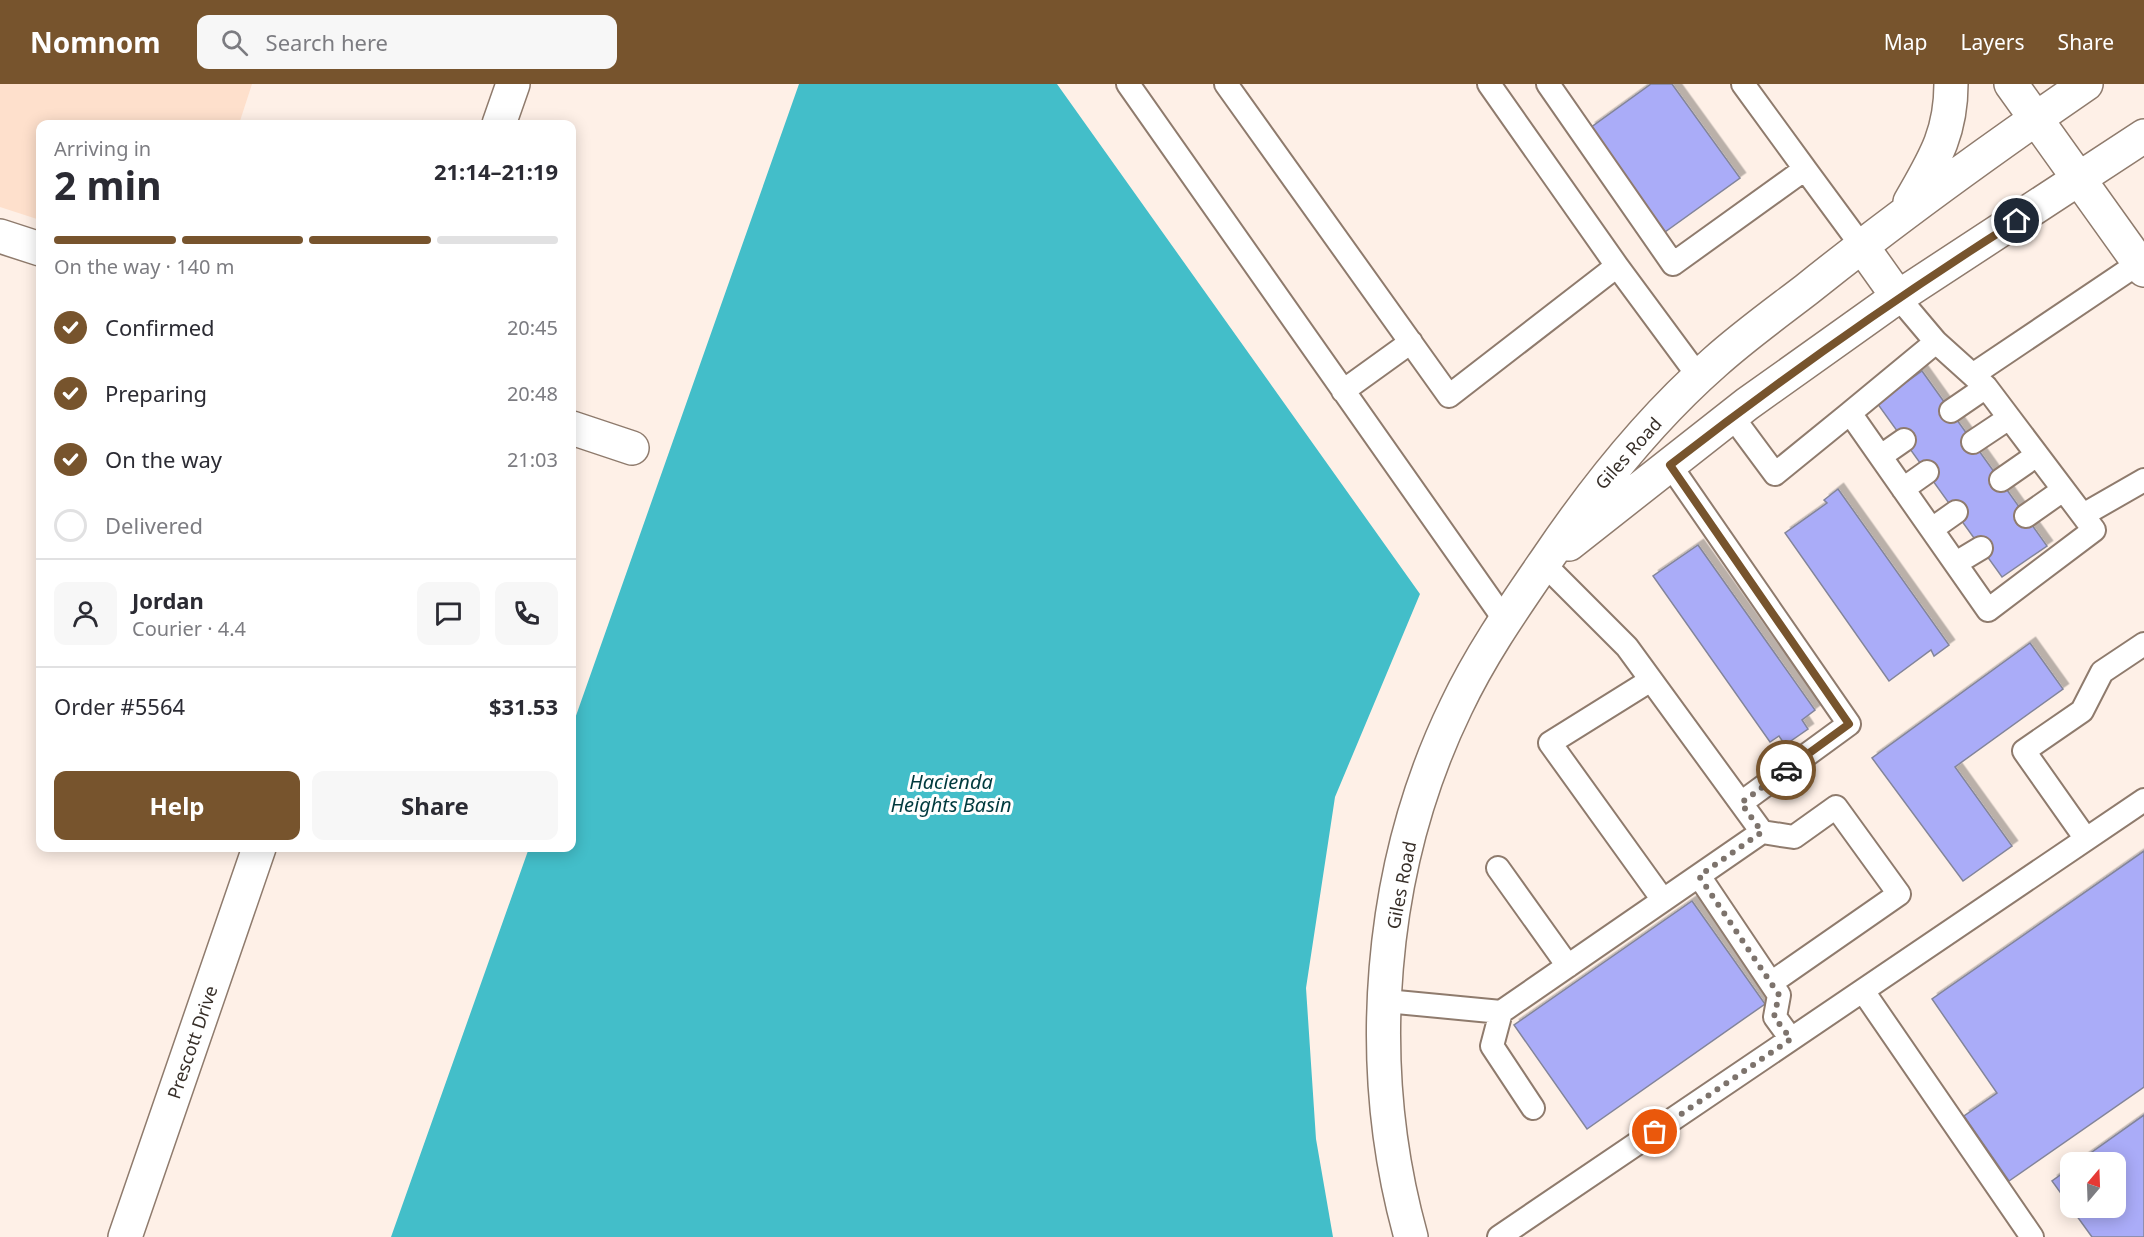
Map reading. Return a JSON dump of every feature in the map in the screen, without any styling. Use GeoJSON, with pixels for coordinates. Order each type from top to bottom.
{"type":"FeatureCollection","features":[{"type":"Feature","properties":{"kind":"street"},"geometry":{"type":"LineString","coordinates":[[501,120],[513,84]]}},
{"type":"Feature","properties":{"kind":"street"},"geometry":{"type":"LineString","coordinates":[[1905,211],[1938,153],[1951,112],[1951,84]]}},
{"type":"Feature","properties":{"kind":"street"},"geometry":{"type":"LineString","coordinates":[[2011,84],[2081,179],[2141,267]]}},
{"type":"Feature","properties":{"kind":"street","name":"Giles Road"},"geometry":{"type":"LineString","coordinates":[[1411,1237],[1390,1136],[1383,1052],[1388,953],[1401,869],[1424,786],[1455,708],[1504,619],[1589,496],[1658,418],[1714,362],[1905,211],[2085,84]]}},
{"type":"Feature","properties":{"kind":"street","name":"Giles Road"},"geometry":{"type":"LineString","coordinates":[[1544,564],[1732,416],[1898,297],[2144,136]]}},
{"type":"Feature","properties":{"kind":"street"},"geometry":{"type":"LineString","coordinates":[[0,236],[36,248]]}},
{"type":"Feature","properties":{"kind":"street"},"geometry":{"type":"LineString","coordinates":[[1861,246],[1898,297]]}},
{"type":"Feature","properties":{"kind":"street"},"geometry":{"type":"LineString","coordinates":[[1699,377],[1732,416]]}},
{"type":"Feature","properties":{"kind":"street"},"geometry":{"type":"LineString","coordinates":[[576,429],[632,448]]}},
{"type":"Feature","properties":{"kind":"street","name":"Prescott Drive"},"geometry":{"type":"LineString","coordinates":[[125,1237],[258,852]]}},
{"type":"Feature","properties":{"kind":"lane"},"geometry":{"type":"LineString","coordinates":[[1128,84],[1504,619]]}},
{"type":"Feature","properties":{"kind":"lane"},"geometry":{"type":"LineString","coordinates":[[1226,84],[1449,396],[1617,266]]}},
{"type":"Feature","properties":{"kind":"lane"},"geometry":{"type":"LineString","coordinates":[[1489,84],[1617,266],[1699,377]]}},
{"type":"Feature","properties":{"kind":"lane"},"geometry":{"type":"LineString","coordinates":[[1548,84],[1673,264],[1805,170]]}},
{"type":"Feature","properties":{"kind":"lane"},"geometry":{"type":"LineString","coordinates":[[1743,84],[1861,246]]}},
{"type":"Feature","properties":{"kind":"lane"},"geometry":{"type":"LineString","coordinates":[[1951,411],[1980,380],[2141,267]]}},
{"type":"Feature","properties":{"kind":"lane"},"geometry":{"type":"LineString","coordinates":[[1850,413],[1988,610],[2094,530],[1980,380],[1936,342],[1898,297]]}},
{"type":"Feature","properties":{"kind":"lane"},"geometry":{"type":"LineString","coordinates":[[1343,391],[1411,342]]}},
{"type":"Feature","properties":{"kind":"lane"},"geometry":{"type":"LineString","coordinates":[[1732,416],[1776,474],[1936,342]]}},
{"type":"Feature","properties":{"kind":"lane"},"geometry":{"type":"LineString","coordinates":[[1973,442],[2009,418]]}},
{"type":"Feature","properties":{"kind":"lane"},"geometry":{"type":"LineString","coordinates":[[1881,456],[1904,440]]}},
{"type":"Feature","properties":{"kind":"lane"},"geometry":{"type":"LineString","coordinates":[[2001,480],[2037,455]]}},
{"type":"Feature","properties":{"kind":"lane"},"geometry":{"type":"LineString","coordinates":[[1670,465],[1849,724],[1741,803]]}},
{"type":"Feature","properties":{"kind":"lane"},"geometry":{"type":"LineString","coordinates":[[1903,489],[1927,472]]}},
{"type":"Feature","properties":{"kind":"lane"},"geometry":{"type":"LineString","coordinates":[[2083,515],[2144,480]]}},
{"type":"Feature","properties":{"kind":"lane"},"geometry":{"type":"LineString","coordinates":[[2026,516],[2063,490]]}},
{"type":"Feature","properties":{"kind":"lane"},"geometry":{"type":"LineString","coordinates":[[1932,529],[1956,512]]}},
{"type":"Feature","properties":{"kind":"lane"},"geometry":{"type":"LineString","coordinates":[[1956,563],[1981,548]]}},
{"type":"Feature","properties":{"kind":"lane"},"geometry":{"type":"LineString","coordinates":[[1544,564],[1627,647],[1762,832]]}},
{"type":"Feature","properties":{"kind":"lane"},"geometry":{"type":"LineString","coordinates":[[2086,839],[2024,751],[2082,711],[2102,672],[2144,644]]}},
{"type":"Feature","properties":{"kind":"lane"},"geometry":{"type":"LineString","coordinates":[[1652,680],[1550,743],[1663,900]]}},
{"type":"Feature","properties":{"kind":"lane"},"geometry":{"type":"LineString","coordinates":[[1499,1237],[2144,800]]}},
{"type":"Feature","properties":{"kind":"lane"},"geometry":{"type":"LineString","coordinates":[[1386,1001],[1501,1012],[1762,832],[1794,837],[1836,807],[1899,894],[1771,983]]}},
{"type":"Feature","properties":{"kind":"lane"},"geometry":{"type":"LineString","coordinates":[[1498,868],[1568,966]]}},
{"type":"Feature","properties":{"kind":"lane"},"geometry":{"type":"LineString","coordinates":[[1699,876],[1779,995],[1774,1017],[1791,1039]]}},
{"type":"Feature","properties":{"kind":"lane"},"geometry":{"type":"LineString","coordinates":[[1863,991],[2032,1237]]}},
{"type":"Feature","properties":{"kind":"lane"},"geometry":{"type":"LineString","coordinates":[[1501,1012],[1492,1046],[1533,1108]]}},
{"type":"Feature","properties":{"kind":"shaded area"},"geometry":{"type":"Polygon","coordinates":[[[0,84],[252,84],[240,120],[36,120],[36,219],[0,207],[0,84]]]}},
{"type":"Feature","properties":{"kind":"water","name":"Hacienda Heights Basin"},"geometry":{"type":"Polygon","coordinates":[[[799,84],[1057,84],[1420,594],[1335,797],[1306,988],[1316,1139],[1333,1237],[391,1237],[528,852],[576,852],[576,716],[799,84]]]}},
{"type":"Feature","properties":{"kind":"building"},"geometry":{"type":"Polygon","coordinates":[[[1651,84],[1672,84],[1740,178],[1665,232],[1590,128],[1651,84]]]}},
{"type":"Feature","properties":{"kind":"building"},"geometry":{"type":"Polygon","coordinates":[[[1922,371],[2047,546],[2002,577],[1877,403],[1922,371]]]}},
{"type":"Feature","properties":{"kind":"building"},"geometry":{"type":"Polygon","coordinates":[[[1838,489],[1949,645],[1934,656],[1931,650],[1889,681],[1785,533],[1827,503],[1824,500],[1838,489]]]}},
{"type":"Feature","properties":{"kind":"building"},"geometry":{"type":"Polygon","coordinates":[[[1698,545],[1815,710],[1802,720],[1808,729],[1785,745],[1779,736],[1770,742],[1653,576],[1698,545]]]}},
{"type":"Feature","properties":{"kind":"building"},"geometry":{"type":"Polygon","coordinates":[[[2030,643],[2063,689],[1955,767],[2012,846],[1963,881],[1872,758],[2030,643]]]}},
{"type":"Feature","properties":{"kind":"building"},"geometry":{"type":"Polygon","coordinates":[[[2144,851],[2144,1087],[2009,1181],[1964,1116],[1997,1093],[1932,999],[2144,851]]]}},
{"type":"Feature","properties":{"kind":"building"},"geometry":{"type":"Polygon","coordinates":[[[1692,901],[1765,1004],[1587,1129],[1514,1025],[1692,901]]]}},
{"type":"Feature","properties":{"kind":"building"},"geometry":{"type":"Polygon","coordinates":[[[2144,1115],[2144,1237],[2092,1237],[2078,1218],[2126,1218],[2126,1152],[2092,1152],[2144,1115]]]}},
{"type":"Feature","properties":{"kind":"building"},"geometry":{"type":"Polygon","coordinates":[[[2060,1175],[2060,1192],[2052,1181],[2060,1175]]]}},
{"type":"Feature","properties":{"kind":"way so far"},"geometry":{"type":"LineString","coordinates":[[1655,1132],[1791,1039],[1774,1017],[1779,995],[1699,876],[1762,832],[1741,803],[1786,770]]}},
{"type":"Feature","properties":{"kind":"route"},"geometry":{"type":"LineString","coordinates":[[1786,770],[1849,724],[1670,465],[1747,404],[1886,305],[2017,221]]}}]}
